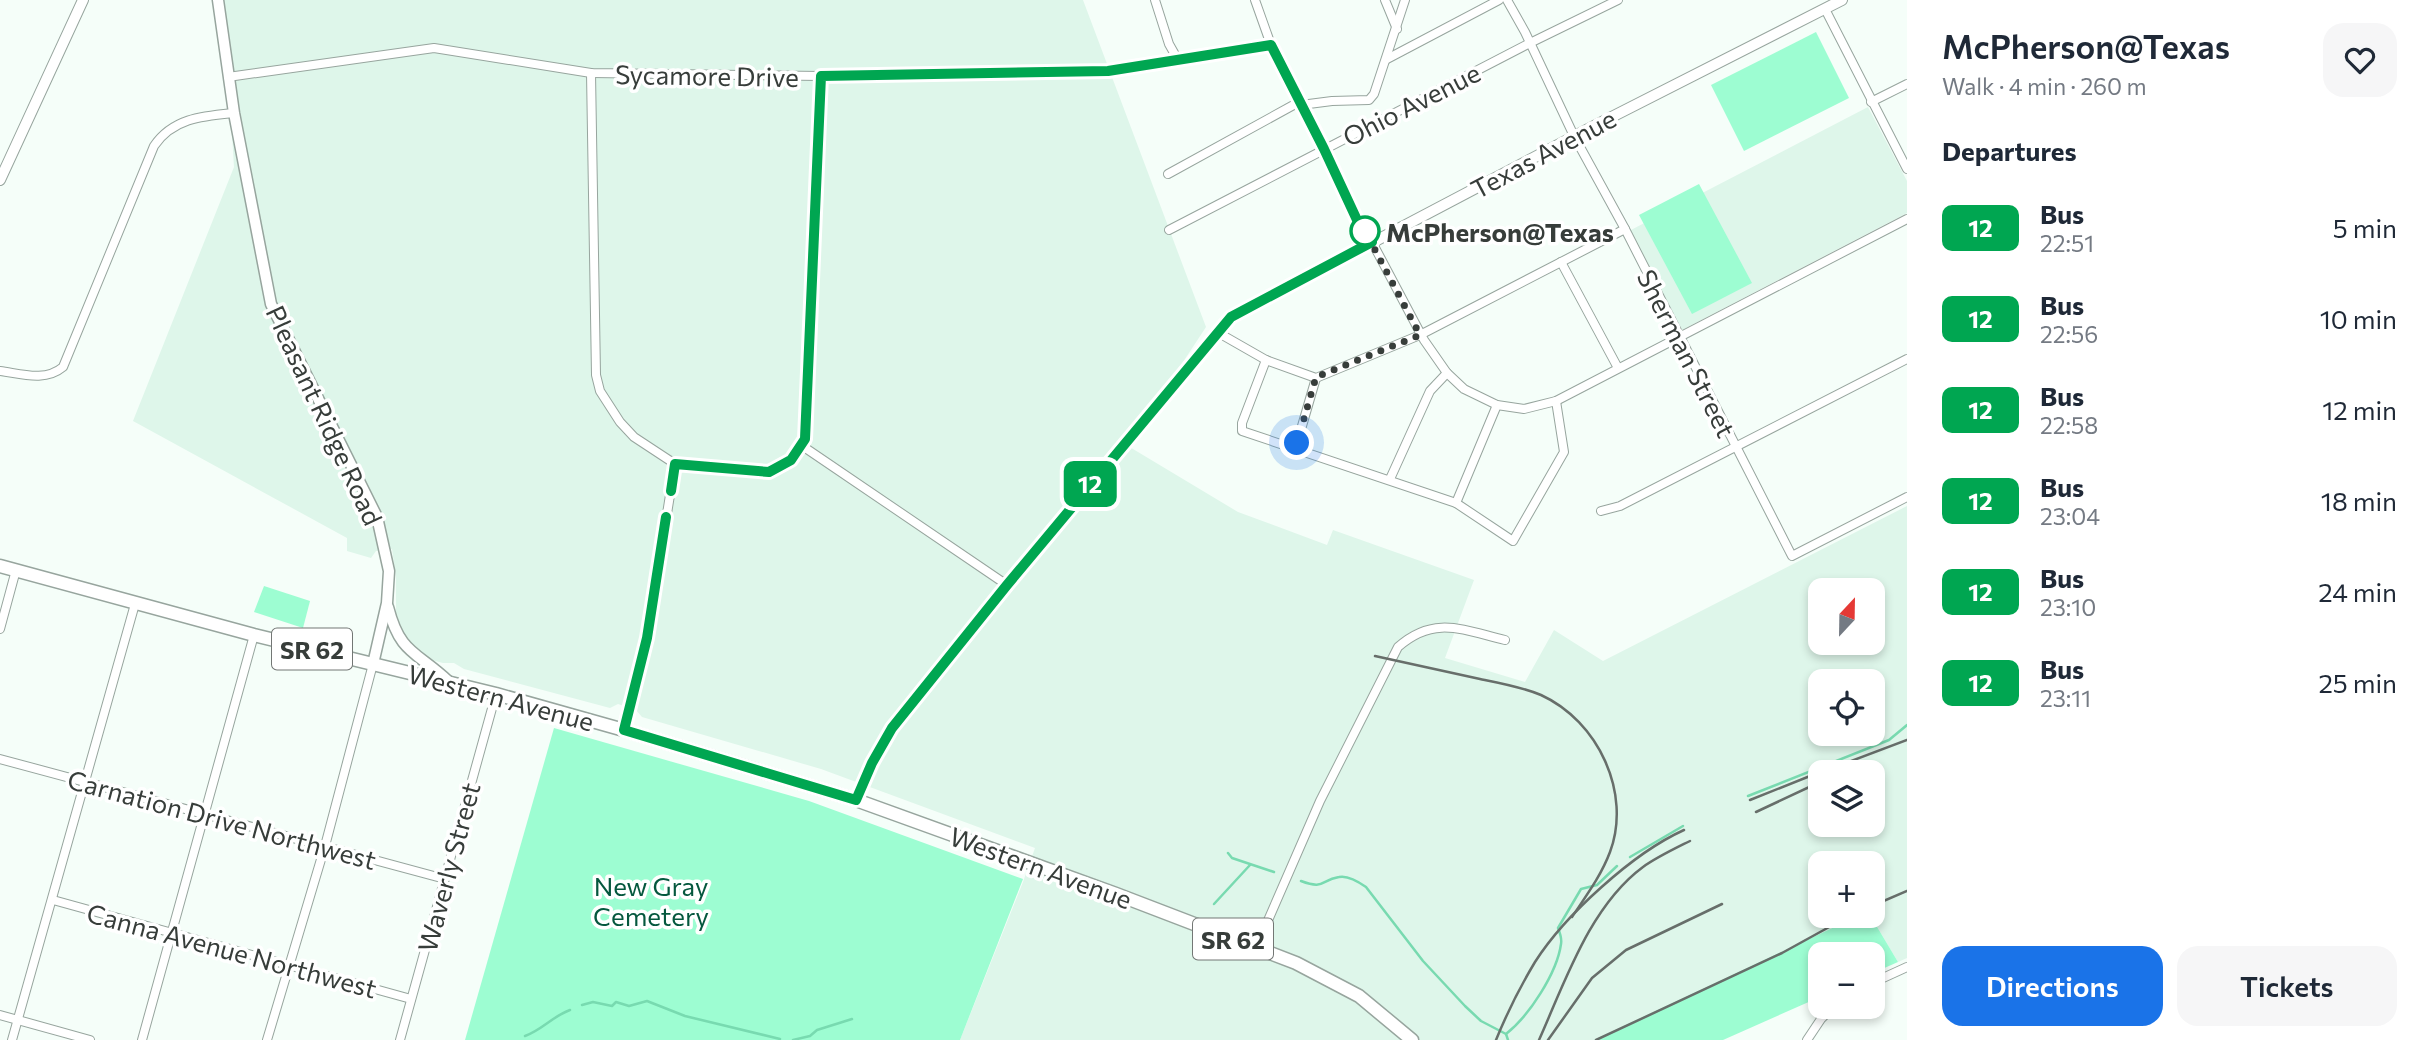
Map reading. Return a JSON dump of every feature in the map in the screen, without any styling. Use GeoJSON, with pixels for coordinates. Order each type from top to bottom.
{"type":"FeatureCollection","features":[{"type":"Feature","properties":{"kind":"main road","name":"Pleasant Ridge Road"},"geometry":{"type":"LineString","coordinates":[[218,0],[234,113],[271,304],[377,517],[389,571],[387,603],[373,664]]}},
{"type":"Feature","properties":{"kind":"main road","name":"Western Avenue"},"geometry":{"type":"LineString","coordinates":[[0,566],[254,635],[496,694],[856,800],[1116,894],[1296,963],[1341,986],[1374,1008],[1411,1039]]}},
{"type":"Feature","properties":{"kind":"main road"},"geometry":{"type":"LineString","coordinates":[[387,603],[392,623],[404,646],[448,681]]}},
{"type":"Feature","properties":{"kind":"street"},"geometry":{"type":"LineString","coordinates":[[0,180],[83,0]]}},
{"type":"Feature","properties":{"kind":"street"},"geometry":{"type":"LineString","coordinates":[[1155,0],[1169,44],[1178,60]]}},
{"type":"Feature","properties":{"kind":"street"},"geometry":{"type":"LineString","coordinates":[[1255,0],[1271,45],[1357,220],[1372,242],[1420,335],[1447,373],[1464,389],[1497,405],[1524,409],[1556,401],[1907,219]]}},
{"type":"Feature","properties":{"kind":"street"},"geometry":{"type":"LineString","coordinates":[[1385,0],[1397,29]]}},
{"type":"Feature","properties":{"kind":"street"},"geometry":{"type":"LineString","coordinates":[[1168,174],[1300,104],[1369,100],[1374,94],[1387,59],[1405,0]]}},
{"type":"Feature","properties":{"kind":"street"},"geometry":{"type":"LineString","coordinates":[[1387,59],[1499,0]]}},
{"type":"Feature","properties":{"kind":"street","name":"Sherman Street"},"geometry":{"type":"LineString","coordinates":[[1507,0],[1574,136],[1625,229],[1792,556],[1907,497]]}},
{"type":"Feature","properties":{"kind":"street","name":"Ohio Avenue"},"geometry":{"type":"LineString","coordinates":[[1169,230],[1618,0]]}},
{"type":"Feature","properties":{"kind":"street","name":"Texas Avenue"},"geometry":{"type":"LineString","coordinates":[[856,800],[872,763],[892,728],[1007,585],[1231,317],[1823,4],[1842,0]]}},
{"type":"Feature","properties":{"kind":"street"},"geometry":{"type":"LineString","coordinates":[[1823,4],[1907,169]]}},
{"type":"Feature","properties":{"kind":"street","name":"Sycamore Drive"},"geometry":{"type":"LineString","coordinates":[[228,77],[434,48],[591,73],[821,76],[1108,71],[1271,45]]}},
{"type":"Feature","properties":{"kind":"street"},"geometry":{"type":"LineString","coordinates":[[591,73],[596,375],[600,391],[620,422],[644,444],[675,464],[769,472],[791,460],[805,439],[821,76]]}},
{"type":"Feature","properties":{"kind":"street"},"geometry":{"type":"LineString","coordinates":[[1871,102],[1907,84]]}},
{"type":"Feature","properties":{"kind":"street"},"geometry":{"type":"LineString","coordinates":[[0,371],[50,376],[63,367],[154,146],[161,135],[179,122],[234,113]]}},
{"type":"Feature","properties":{"kind":"street"},"geometry":{"type":"LineString","coordinates":[[1217,332],[1266,360],[1316,377],[1420,335],[1625,229]]}},
{"type":"Feature","properties":{"kind":"street"},"geometry":{"type":"LineString","coordinates":[[1561,262],[1618,368]]}},
{"type":"Feature","properties":{"kind":"street"},"geometry":{"type":"LineString","coordinates":[[1601,511],[1612,509],[1735,448],[1907,359]]}},
{"type":"Feature","properties":{"kind":"street"},"geometry":{"type":"LineString","coordinates":[[1266,360],[1242,423],[1242,431],[1456,503],[1513,541],[1564,452],[1556,401]]}},
{"type":"Feature","properties":{"kind":"street"},"geometry":{"type":"LineString","coordinates":[[1390,480],[1430,391],[1447,373]]}},
{"type":"Feature","properties":{"kind":"street"},"geometry":{"type":"LineString","coordinates":[[1295,450],[1316,377]]}},
{"type":"Feature","properties":{"kind":"street"},"geometry":{"type":"LineString","coordinates":[[1456,503],[1497,405]]}},
{"type":"Feature","properties":{"kind":"street"},"geometry":{"type":"LineString","coordinates":[[801,445],[1007,585]]}},
{"type":"Feature","properties":{"kind":"street"},"geometry":{"type":"LineString","coordinates":[[624,730],[647,638],[675,464]]}},
{"type":"Feature","properties":{"kind":"street"},"geometry":{"type":"LineString","coordinates":[[0,629],[16,570]]}},
{"type":"Feature","properties":{"kind":"street"},"geometry":{"type":"LineString","coordinates":[[12,1040],[135,604]]}},
{"type":"Feature","properties":{"kind":"street"},"geometry":{"type":"LineString","coordinates":[[1256,948],[1320,801],[1398,647],[1411,636],[1436,627],[1454,628],[1505,640]]}},
{"type":"Feature","properties":{"kind":"street"},"geometry":{"type":"LineString","coordinates":[[142,1040],[254,635]]}},
{"type":"Feature","properties":{"kind":"street"},"geometry":{"type":"LineString","coordinates":[[267,1040],[325,846],[373,664]]}},
{"type":"Feature","properties":{"kind":"street","name":"Waverly Street"},"geometry":{"type":"LineString","coordinates":[[400,1040],[496,694]]}},
{"type":"Feature","properties":{"kind":"street","name":"Carnation Drive Northwest"},"geometry":{"type":"LineString","coordinates":[[0,759],[445,879]]}},
{"type":"Feature","properties":{"kind":"street","name":"Canna Avenue Northwest"},"geometry":{"type":"LineString","coordinates":[[52,901],[411,999]]}},
{"type":"Feature","properties":{"kind":"street"},"geometry":{"type":"LineString","coordinates":[[1885,977],[1907,967]]}},
{"type":"Feature","properties":{"kind":"street"},"geometry":{"type":"LineString","coordinates":[[0,1016],[90,1040]]}},
{"type":"Feature","properties":{"kind":"street"},"geometry":{"type":"LineString","coordinates":[[1807,1040],[1821,1019]]}},
{"type":"Feature","properties":{"kind":"shaded area"},"geometry":{"type":"Polygon","coordinates":[[[224,0],[1083,0],[1206,327],[1128,446],[1238,512],[1327,545],[1333,530],[1474,580],[1445,658],[1525,682],[1554,630],[1603,661],[1907,506],[1907,958],[1898,962],[1878,928],[1885,928],[1885,851],[1808,851],[1808,928],[1832,928],[1594,1040],[960,1040],[1035,848],[821,769],[642,717],[636,710],[618,704],[610,708],[464,669],[454,663],[428,659],[407,643],[396,617],[396,577],[392,549],[376,551],[371,558],[347,551],[347,538],[133,421],[234,167],[224,0]]]}},
{"type":"Feature","properties":{"kind":"shaded area"},"geometry":{"type":"Polygon","coordinates":[[[1868,107],[1907,181],[1907,213],[1682,330],[1629,231],[1868,107]]]}},
{"type":"Feature","properties":{"kind":"green space"},"geometry":{"type":"Polygon","coordinates":[[[1816,32],[1849,98],[1744,151],[1711,85],[1816,32]]]}},
{"type":"Feature","properties":{"kind":"green space"},"geometry":{"type":"Polygon","coordinates":[[[1699,184],[1752,283],[1692,314],[1639,215],[1699,184]]]}},
{"type":"Feature","properties":{"kind":"green space"},"geometry":{"type":"Polygon","coordinates":[[[264,586],[310,601],[303,628],[254,612],[264,586]]]}},
{"type":"Feature","properties":{"kind":"green space","name":"New Gray Cemetery"},"geometry":{"type":"Polygon","coordinates":[[[554,728],[809,801],[1023,879],[960,1040],[465,1040],[554,728]]]}},
{"type":"Feature","properties":{"kind":"green space"},"geometry":{"type":"Polygon","coordinates":[[[1832,928],[1878,928],[1898,962],[1885,968],[1885,942],[1808,942],[1808,1002],[1723,1040],[1594,1040],[1832,928]]]}},
{"type":"Feature","properties":{"kind":"waterway"},"geometry":{"type":"LineString","coordinates":[[1748,796],[1889,740],[1907,725]]}},
{"type":"Feature","properties":{"kind":"waterway"},"geometry":{"type":"LineString","coordinates":[[1630,857],[1683,826]]}},
{"type":"Feature","properties":{"kind":"waterway"},"geometry":{"type":"LineString","coordinates":[[1228,853],[1232,858],[1274,872]]}},
{"type":"Feature","properties":{"kind":"waterway"},"geometry":{"type":"LineString","coordinates":[[1214,904],[1250,865]]}},
{"type":"Feature","properties":{"kind":"waterway"},"geometry":{"type":"LineString","coordinates":[[1506,1034],[1524,1016],[1548,980],[1561,944],[1558,928],[1581,889],[1597,885],[1617,866]]}},
{"type":"Feature","properties":{"kind":"waterway"},"geometry":{"type":"LineString","coordinates":[[1301,881],[1319,884],[1342,877],[1353,879],[1366,887],[1423,961],[1481,1021],[1506,1034],[1508,1040]]}},
{"type":"Feature","properties":{"kind":"waterway"},"geometry":{"type":"LineString","coordinates":[[582,1005],[593,1002],[612,1006],[616,1002],[629,1006],[647,1001],[685,1016],[780,1039]]}},
{"type":"Feature","properties":{"kind":"waterway"},"geometry":{"type":"LineString","coordinates":[[525,1036],[570,1010]]}},
{"type":"Feature","properties":{"kind":"waterway"},"geometry":{"type":"LineString","coordinates":[[793,1040],[852,1019]]}},
{"type":"Feature","properties":{"kind":"railway"},"geometry":{"type":"LineString","coordinates":[[1375,656],[1534,692],[1561,707],[1579,722],[1594,741],[1613,783],[1617,806],[1616,829],[1602,869],[1572,917]]}},
{"type":"Feature","properties":{"kind":"railway"},"geometry":{"type":"LineString","coordinates":[[1854,760],[1907,740]]}},
{"type":"Feature","properties":{"kind":"railway"},"geometry":{"type":"LineString","coordinates":[[1750,800],[1808,777]]}},
{"type":"Feature","properties":{"kind":"railway"},"geometry":{"type":"LineString","coordinates":[[1756,812],[1808,788]]}},
{"type":"Feature","properties":{"kind":"railway"},"geometry":{"type":"LineString","coordinates":[[1496,1040],[1535,962],[1564,925],[1622,869],[1664,840],[1684,830]]}},
{"type":"Feature","properties":{"kind":"railway"},"geometry":{"type":"LineString","coordinates":[[1539,1040],[1569,970],[1608,902],[1624,883],[1643,867],[1690,841]]}},
{"type":"Feature","properties":{"kind":"railway"},"geometry":{"type":"LineString","coordinates":[[1885,900],[1907,891]]}},
{"type":"Feature","properties":{"kind":"railway"},"geometry":{"type":"LineString","coordinates":[[1548,1040],[1592,978],[1626,950],[1722,904]]}},
{"type":"Feature","properties":{"kind":"railway"},"geometry":{"type":"LineString","coordinates":[[1596,1040],[1782,953],[1827,928]]}},
{"type":"Feature","properties":{"kind":"bus line","name":"12"},"geometry":{"type":"LineString","coordinates":[[666,517],[647,638],[624,730],[856,800],[872,763],[892,728],[1217,332],[1244,308],[1372,242],[1357,220],[1271,45],[1108,71],[821,76],[805,439],[791,460],[769,472],[675,464],[671,491]]}},
{"type":"Feature","properties":{"kind":"place","name":"McPherson@Texas"},"geometry":{"type":"Point","coordinates":[1365,231]}},
{"type":"Feature","properties":{"kind":"route"},"geometry":{"type":"LineString","coordinates":[[1297,443],[1316,377],[1420,335],[1365,231]]}}]}
